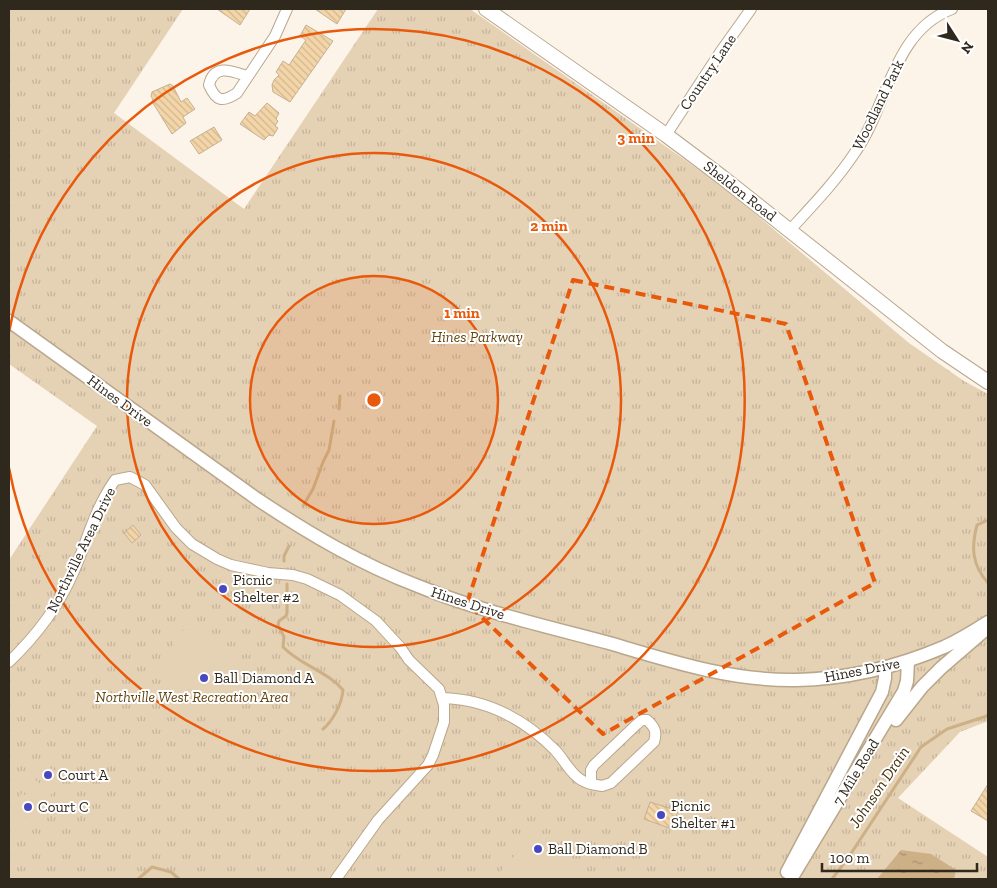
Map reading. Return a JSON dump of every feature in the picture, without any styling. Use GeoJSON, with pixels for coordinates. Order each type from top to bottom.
{"type":"FeatureCollection","features":[{"type":"Feature","properties":{"kind":"main road","name":"Sheldon Road"},"geometry":{"type":"LineString","coordinates":[[486,9],[666,135],[790,230],[942,351],[988,382]]}},
{"type":"Feature","properties":{"kind":"street"},"geometry":{"type":"LineString","coordinates":[[247,76],[275,36],[287,9]]}},
{"type":"Feature","properties":{"kind":"street","name":"Country Lane"},"geometry":{"type":"LineString","coordinates":[[666,135],[721,51],[752,9]]}},
{"type":"Feature","properties":{"kind":"street","name":"Woodland Park"},"geometry":{"type":"LineString","coordinates":[[790,230],[835,179],[857,150],[908,46],[933,19],[952,9]]}},
{"type":"Feature","properties":{"kind":"street","name":"Hines Drive"},"geometry":{"type":"LineString","coordinates":[[9,321],[295,525],[373,568],[481,608],[721,673],[747,677],[795,680],[839,676],[884,668],[908,661],[946,646],[988,622]]}},
{"type":"Feature","properties":{"kind":"street","name":"Northville Area Drive"},"geometry":{"type":"LineString","coordinates":[[9,662],[44,624],[59,601],[74,571],[104,495],[116,480],[130,477],[145,486],[176,528],[192,544],[217,559],[231,565],[307,579],[340,595],[376,621],[400,647],[409,660],[439,689],[442,698]]}},
{"type":"Feature","properties":{"kind":"street"},"geometry":{"type":"LineString","coordinates":[[851,780],[922,687],[988,627]]}},
{"type":"Feature","properties":{"kind":"street","name":"7 Mile Road"},"geometry":{"type":"LineString","coordinates":[[791,879],[904,691],[908,681],[908,661]]}},
{"type":"Feature","properties":{"kind":"street","name":"7 Mile Road"},"geometry":{"type":"LineString","coordinates":[[786,879],[786,874],[882,692],[885,678],[884,668]]}},
{"type":"Feature","properties":{"kind":"street"},"geometry":{"type":"LineString","coordinates":[[335,879],[378,820],[428,765],[437,746],[444,722],[442,698],[462,698],[486,705],[507,715],[528,727],[551,746],[581,782],[591,784],[602,786],[611,783],[654,742],[656,734],[653,726],[647,720],[642,720],[636,725],[594,765],[591,770],[591,784]]}},
{"type":"Feature","properties":{"kind":"highlighted area"},"geometry":{"type":"Polygon","coordinates":[[[573,280],[786,324],[875,583],[603,734],[467,603],[573,280]]]}},
{"type":"Feature","properties":{"kind":"green space","name":"Hines Parkway"},"geometry":{"type":"Polygon","coordinates":[[[9,9],[183,9],[114,113],[244,209],[378,9],[470,9],[722,186],[909,343],[964,381],[988,394],[988,721],[960,732],[898,798],[988,857],[988,879],[9,879],[9,560],[97,426],[9,364],[9,9]]]}},
{"type":"Feature","properties":{"kind":"green space","name":"Ball Diamond A"},"geometry":{"type":"Polygon","coordinates":[[[189,628],[248,672],[229,703],[212,713],[191,716],[173,712],[156,703],[177,633],[189,628]]]}},
{"type":"Feature","properties":{"kind":"green space","name":"Court A"},"geometry":{"type":"Polygon","coordinates":[[[42,762],[63,776],[54,789],[33,775],[42,762]]]}},
{"type":"Feature","properties":{"kind":"green space"},"geometry":{"type":"Polygon","coordinates":[[[32,778],[53,792],[44,805],[23,791],[32,778]]]}},
{"type":"Feature","properties":{"kind":"green space","name":"Court C"},"geometry":{"type":"Polygon","coordinates":[[[22,793],[43,807],[34,821],[13,807],[22,793]]]}},
{"type":"Feature","properties":{"kind":"green space"},"geometry":{"type":"Polygon","coordinates":[[[12,809],[33,823],[24,836],[9,826],[9,813],[12,809]]]}},
{"type":"Feature","properties":{"kind":"green space","name":"Ball Diamond B"},"geometry":{"type":"Polygon","coordinates":[[[536,831],[559,852],[567,865],[570,879],[494,879],[536,831]]]}},
{"type":"Feature","properties":{"kind":"water"},"geometry":{"type":"Polygon","coordinates":[[[901,850],[931,854],[956,870],[954,879],[877,879],[901,850]]]}},
{"type":"Feature","properties":{"kind":"building"},"geometry":{"type":"Polygon","coordinates":[[[217,9],[250,9],[240,25],[217,9]]]}},
{"type":"Feature","properties":{"kind":"building"},"geometry":{"type":"Polygon","coordinates":[[[315,9],[346,9],[337,24],[315,9]]]}},
{"type":"Feature","properties":{"kind":"building"},"geometry":{"type":"Polygon","coordinates":[[[306,25],[333,41],[290,102],[273,92],[272,85],[279,75],[276,72],[283,61],[289,65],[306,40],[300,36],[306,25]]]}},
{"type":"Feature","properties":{"kind":"building"},"geometry":{"type":"Polygon","coordinates":[[[170,84],[173,86],[181,102],[187,98],[195,109],[183,117],[186,123],[172,134],[153,103],[151,96],[152,92],[170,84]]]}},
{"type":"Feature","properties":{"kind":"building"},"geometry":{"type":"Polygon","coordinates":[[[267,103],[279,113],[275,126],[278,128],[273,136],[269,135],[264,140],[240,124],[249,112],[255,116],[267,103]]]}},
{"type":"Feature","properties":{"kind":"building"},"geometry":{"type":"Polygon","coordinates":[[[214,127],[222,140],[199,154],[190,141],[214,127]]]}},
{"type":"Feature","properties":{"kind":"building"},"geometry":{"type":"Polygon","coordinates":[[[133,525],[141,535],[132,543],[124,533],[133,525]]]}},
{"type":"Feature","properties":{"kind":"building"},"geometry":{"type":"Polygon","coordinates":[[[988,784],[988,821],[971,811],[988,784]]]}},
{"type":"Feature","properties":{"kind":"building","name":"Picnic Shelter #1"},"geometry":{"type":"Polygon","coordinates":[[[650,802],[678,811],[672,829],[644,819],[650,802]]]}},
{"type":"Feature","properties":{"kind":"waterway"},"geometry":{"type":"LineString","coordinates":[[339,409],[340,396]]}},
{"type":"Feature","properties":{"kind":"waterway"},"geometry":{"type":"LineString","coordinates":[[303,506],[313,489],[329,450],[334,421]]}},
{"type":"Feature","properties":{"kind":"waterway","name":"Johnson Drain"},"geometry":{"type":"LineString","coordinates":[[988,520],[977,525],[974,541],[976,563],[988,583]]}},
{"type":"Feature","properties":{"kind":"waterway"},"geometry":{"type":"LineString","coordinates":[[284,561],[284,556],[289,546]]}},
{"type":"Feature","properties":{"kind":"waterway"},"geometry":{"type":"LineString","coordinates":[[287,584],[287,613],[279,621],[278,625],[284,637],[283,647],[297,659],[337,683],[343,690],[336,711],[323,729]]}},
{"type":"Feature","properties":{"kind":"waterway","name":"Johnson Drain"},"geometry":{"type":"LineString","coordinates":[[832,879],[848,858],[921,747],[947,729],[987,716],[988,714]]}},
{"type":"Feature","properties":{"kind":"waterway"},"geometry":{"type":"LineString","coordinates":[[138,879],[152,867],[171,872],[179,879]]}},
{"type":"Feature","properties":{"kind":"place","name":"Picnic Shelter #2"},"geometry":{"type":"Point","coordinates":[223,589]}},
{"type":"Feature","properties":{"kind":"place","name":"Ball Diamond A"},"geometry":{"type":"Point","coordinates":[204,678]}},
{"type":"Feature","properties":{"kind":"place","name":"Court A"},"geometry":{"type":"Point","coordinates":[48,775]}},
{"type":"Feature","properties":{"kind":"place","name":"Court C"},"geometry":{"type":"Point","coordinates":[28,807]}},
{"type":"Feature","properties":{"kind":"place","name":"Picnic Shelter #1"},"geometry":{"type":"Point","coordinates":[661,815]}},
{"type":"Feature","properties":{"kind":"place","name":"Ball Diamond B"},"geometry":{"type":"Point","coordinates":[538,849]}},
{"type":"Feature","properties":{"kind":"park label","name":"Northville West Recreation Area"},"geometry":{"type":"Point","coordinates":[192,697]}}]}
